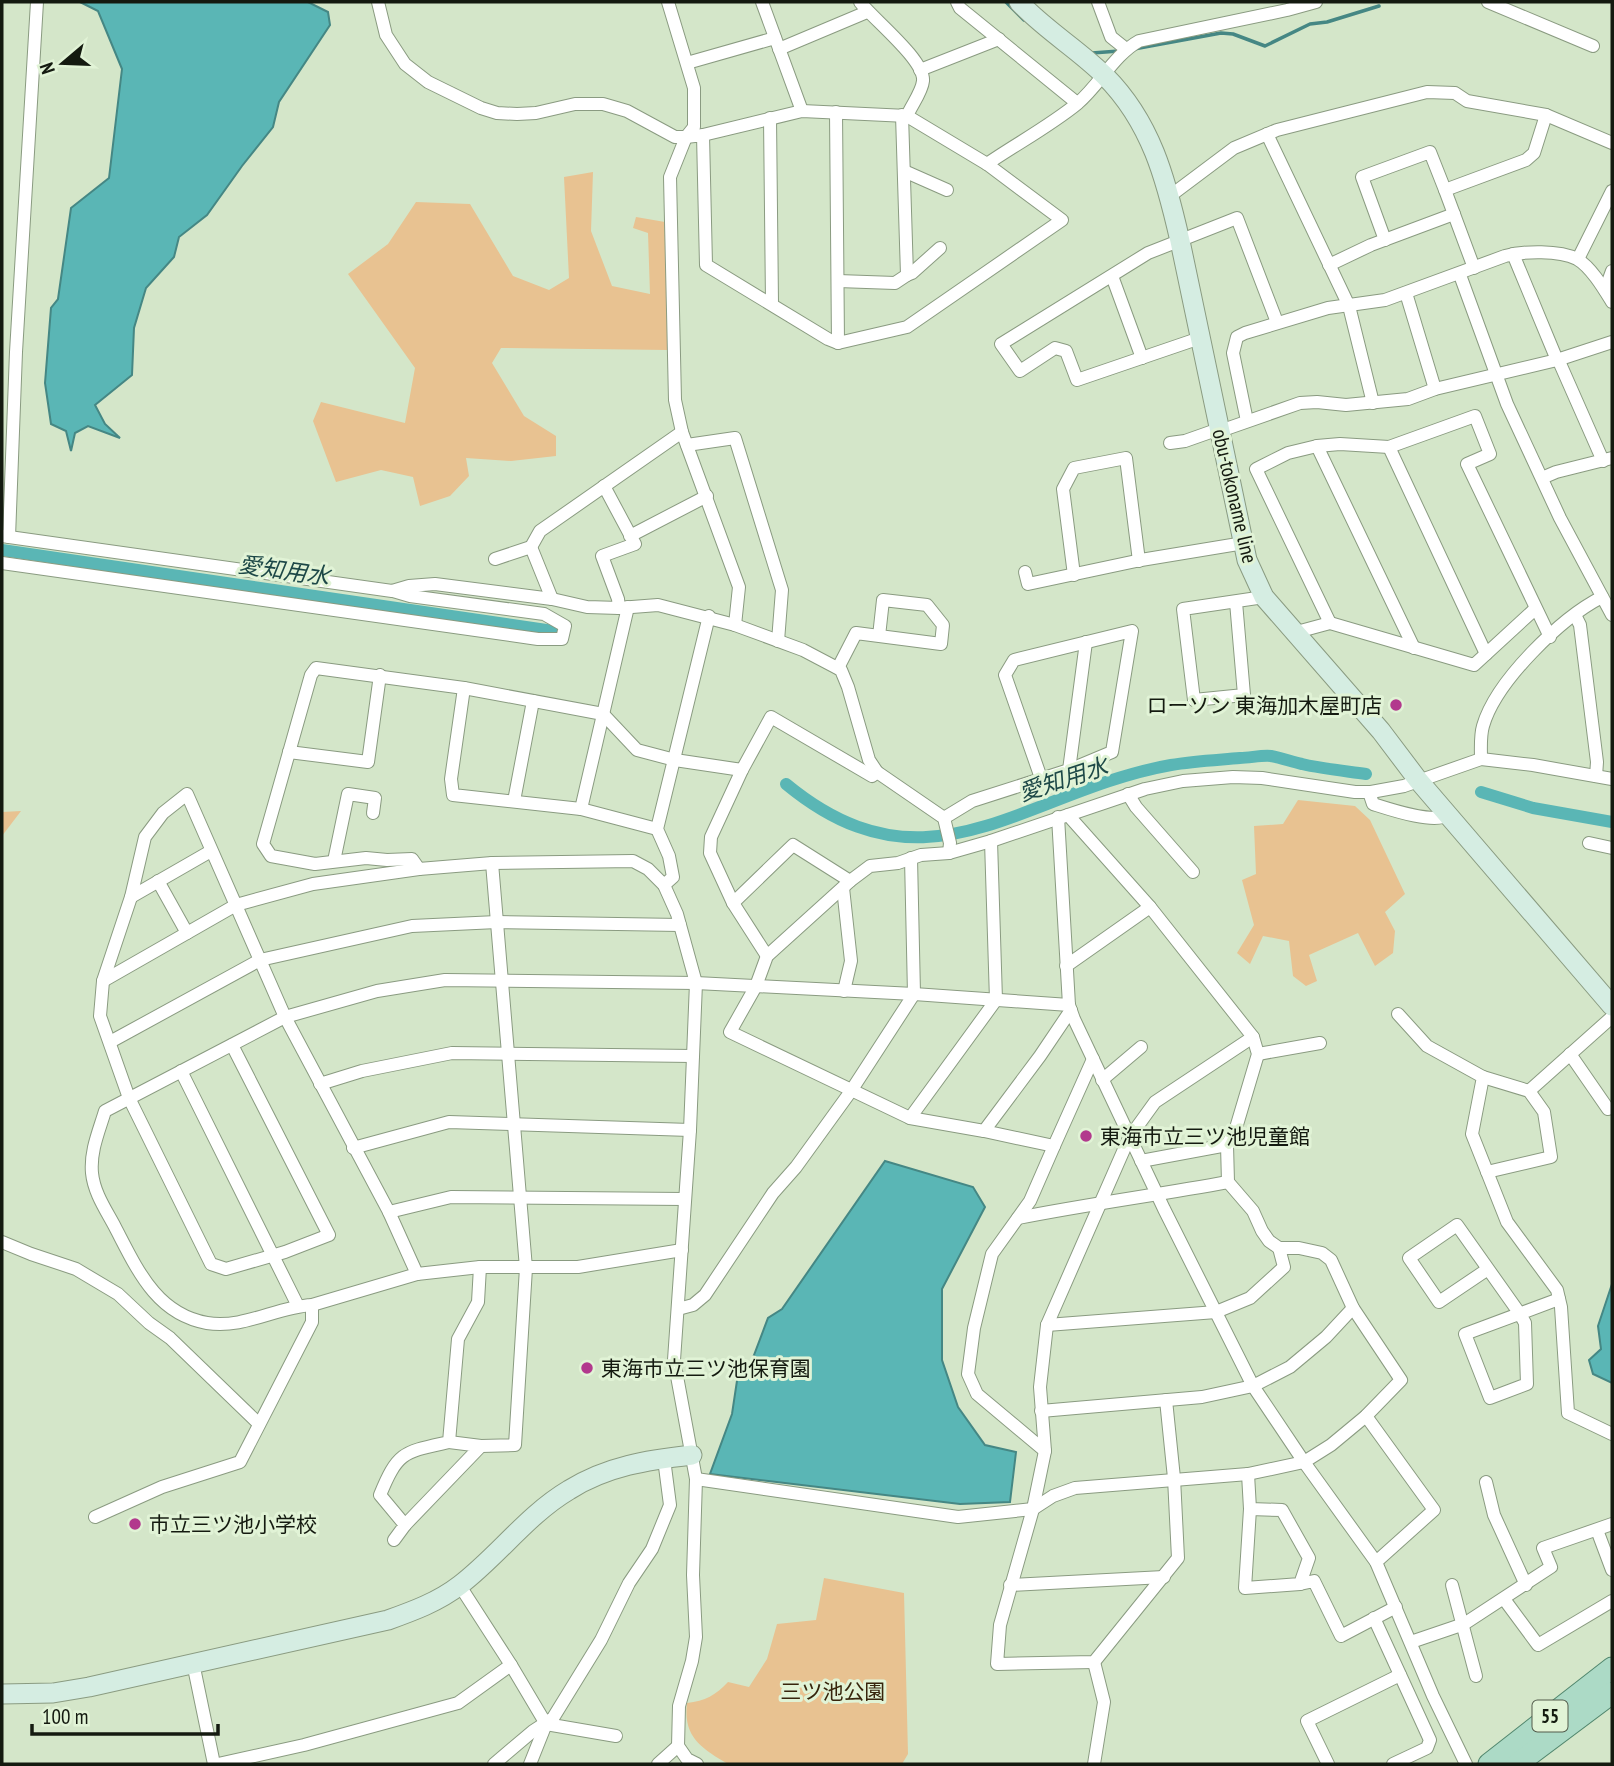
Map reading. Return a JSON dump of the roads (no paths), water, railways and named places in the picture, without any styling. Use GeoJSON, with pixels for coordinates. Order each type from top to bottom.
{"type":"FeatureCollection","features":[{"type":"Feature","properties":{"kind":"main road","name":"obu-tokoname line"},"geometry":{"type":"LineString","coordinates":[[1019,2],[1105,76],[1133,108],[1155,149],[1170,196],[1247,560],[1264,597],[1611,1004]]}},
{"type":"Feature","properties":{"kind":"main road"},"geometry":{"type":"LineString","coordinates":[[2,1694],[65,1691],[388,1620],[425,1606],[460,1586],[538,1512],[568,1490],[608,1470],[645,1461],[692,1455]]}},
{"type":"Feature","properties":{"kind":"main road","name":"55"},"geometry":{"type":"LineString","coordinates":[[1489,1764],[1612,1668]]}},
{"type":"Feature","properties":{"kind":"main road","name":"55"},"geometry":{"type":"LineString","coordinates":[[1517,1764],[1612,1693]]}},
{"type":"Feature","properties":{"kind":"street"},"geometry":{"type":"LineString","coordinates":[[2,563],[538,639],[562,639],[565,626],[544,614],[5,536],[37,2]]}},
{"type":"Feature","properties":{"kind":"street"},"geometry":{"type":"LineString","coordinates":[[378,2],[387,35],[405,64],[428,82],[472,105],[497,113],[536,113],[575,104],[611,106],[635,115],[667,133],[686,137],[802,111],[904,116],[987,164],[1062,220],[907,327],[838,343],[828,340],[772,303],[706,265],[703,135]]}},
{"type":"Feature","properties":{"kind":"street"},"geometry":{"type":"LineString","coordinates":[[668,2],[694,88],[694,127],[686,137],[670,177],[675,400],[682,432],[739,587],[735,625]]}},
{"type":"Feature","properties":{"kind":"street"},"geometry":{"type":"LineString","coordinates":[[762,2],[802,111]]}},
{"type":"Feature","properties":{"kind":"street"},"geometry":{"type":"LineString","coordinates":[[957,2],[960,8],[1077,103]]}},
{"type":"Feature","properties":{"kind":"street"},"geometry":{"type":"LineString","coordinates":[[1097,2],[1111,37],[1126,49]]}},
{"type":"Feature","properties":{"kind":"street"},"geometry":{"type":"LineString","coordinates":[[987,164],[1077,103],[1105,76],[1126,49],[1139,41],[1316,2]]}},
{"type":"Feature","properties":{"kind":"street"},"geometry":{"type":"LineString","coordinates":[[1488,2],[1593,46]]}},
{"type":"Feature","properties":{"kind":"street"},"geometry":{"type":"LineString","coordinates":[[687,63],[777,44],[863,7],[908,51],[920,70],[923,82],[904,116],[907,275]]}},
{"type":"Feature","properties":{"kind":"street"},"geometry":{"type":"LineString","coordinates":[[920,70],[999,39]]}},
{"type":"Feature","properties":{"kind":"street"},"geometry":{"type":"LineString","coordinates":[[1170,196],[1234,148],[1267,134],[1427,92],[1455,93],[1467,102],[1546,115],[1612,143]]}},
{"type":"Feature","properties":{"kind":"street"},"geometry":{"type":"LineString","coordinates":[[836,112],[838,343]]}},
{"type":"Feature","properties":{"kind":"street"},"geometry":{"type":"LineString","coordinates":[[1445,190],[1526,160],[1534,153],[1546,115]]}},
{"type":"Feature","properties":{"kind":"street"},"geometry":{"type":"LineString","coordinates":[[770,118],[772,303]]}},
{"type":"Feature","properties":{"kind":"street"},"geometry":{"type":"LineString","coordinates":[[1267,134],[1349,306],[1373,403]]}},
{"type":"Feature","properties":{"kind":"street"},"geometry":{"type":"LineString","coordinates":[[1385,240],[1362,177],[1430,152],[1474,268]]}},
{"type":"Feature","properties":{"kind":"street"},"geometry":{"type":"LineString","coordinates":[[904,171],[947,190]]}},
{"type":"Feature","properties":{"kind":"street"},"geometry":{"type":"LineString","coordinates":[[1578,259],[1612,191]]}},
{"type":"Feature","properties":{"kind":"street"},"geometry":{"type":"LineString","coordinates":[[1329,265],[1454,214]]}},
{"type":"Feature","properties":{"kind":"street"},"geometry":{"type":"LineString","coordinates":[[1200,338],[1077,380],[1066,351],[1055,348],[1020,371],[1001,344],[1148,253],[1237,218],[1275,317]]}},
{"type":"Feature","properties":{"kind":"street"},"geometry":{"type":"LineString","coordinates":[[838,281],[895,283],[912,273],[940,248]]}},
{"type":"Feature","properties":{"kind":"street"},"geometry":{"type":"LineString","coordinates":[[1247,421],[1233,354],[1237,338],[1242,334],[1328,308],[1385,300],[1513,254],[1533,251],[1578,259],[1612,302]]}},
{"type":"Feature","properties":{"kind":"street"},"geometry":{"type":"LineString","coordinates":[[1513,254],[1558,360],[1608,460],[1556,472],[1542,478]]}},
{"type":"Feature","properties":{"kind":"street"},"geometry":{"type":"LineString","coordinates":[[1605,290],[1612,271]]}},
{"type":"Feature","properties":{"kind":"street"},"geometry":{"type":"LineString","coordinates":[[1460,275],[1507,404],[1612,615]]}},
{"type":"Feature","properties":{"kind":"street"},"geometry":{"type":"LineString","coordinates":[[1112,276],[1142,358]]}},
{"type":"Feature","properties":{"kind":"street"},"geometry":{"type":"LineString","coordinates":[[1406,293],[1435,389]]}},
{"type":"Feature","properties":{"kind":"street"},"geometry":{"type":"LineString","coordinates":[[1170,443],[1185,441],[1300,403],[1317,401],[1346,405],[1408,399],[1435,389],[1558,360],[1612,342]]}},
{"type":"Feature","properties":{"kind":"street"},"geometry":{"type":"LineString","coordinates":[[1330,623],[1256,469],[1289,453],[1317,446],[1389,447],[1475,416],[1490,454],[1467,464],[1550,637]]}},
{"type":"Feature","properties":{"kind":"street"},"geometry":{"type":"LineString","coordinates":[[495,559],[530,547],[540,531],[682,432]]}},
{"type":"Feature","properties":{"kind":"street"},"geometry":{"type":"LineString","coordinates":[[687,445],[734,438],[782,590],[778,641]]}},
{"type":"Feature","properties":{"kind":"street"},"geometry":{"type":"LineString","coordinates":[[1317,446],[1414,648]]}},
{"type":"Feature","properties":{"kind":"street"},"geometry":{"type":"LineString","coordinates":[[1389,447],[1486,653]]}},
{"type":"Feature","properties":{"kind":"street"},"geometry":{"type":"LineString","coordinates":[[1074,575],[1063,489],[1074,468],[1126,458],[1139,561]]}},
{"type":"Feature","properties":{"kind":"street"},"geometry":{"type":"LineString","coordinates":[[581,809],[624,608],[602,556],[635,544],[604,486]]}},
{"type":"Feature","properties":{"kind":"street"},"geometry":{"type":"LineString","coordinates":[[630,536],[707,496]]}},
{"type":"Feature","properties":{"kind":"street"},"geometry":{"type":"LineString","coordinates":[[1025,572],[1028,584],[1244,543]]}},
{"type":"Feature","properties":{"kind":"street"},"geometry":{"type":"LineString","coordinates":[[530,547],[552,599]]}},
{"type":"Feature","properties":{"kind":"street"},"geometry":{"type":"LineString","coordinates":[[393,591],[408,586],[435,584],[552,599],[587,607],[658,605],[735,625],[803,650],[838,668],[848,687],[869,760],[877,772],[945,822],[950,848]]}},
{"type":"Feature","properties":{"kind":"street"},"geometry":{"type":"LineString","coordinates":[[1236,601],[1244,695],[1195,700],[1183,609],[1236,601],[1264,597]]}},
{"type":"Feature","properties":{"kind":"street"},"geometry":{"type":"LineString","coordinates":[[1481,759],[1482,728],[1492,706],[1526,657],[1587,605],[1602,597]]}},
{"type":"Feature","properties":{"kind":"street"},"geometry":{"type":"LineString","coordinates":[[838,668],[856,633],[879,636],[941,644],[943,625],[927,605],[883,600],[879,636]]}},
{"type":"Feature","properties":{"kind":"street"},"geometry":{"type":"LineString","coordinates":[[1293,633],[1330,623],[1474,665],[1535,609]]}},
{"type":"Feature","properties":{"kind":"street"},"geometry":{"type":"LineString","coordinates":[[1575,615],[1580,625],[1597,762],[1596,776]]}},
{"type":"Feature","properties":{"kind":"street"},"geometry":{"type":"LineString","coordinates":[[664,885],[673,877],[669,856],[657,829],[709,617]]}},
{"type":"Feature","properties":{"kind":"street"},"geometry":{"type":"LineString","coordinates":[[945,822],[972,802],[1069,770],[1112,752],[1132,631],[1014,660],[1005,675],[1041,778]]}},
{"type":"Feature","properties":{"kind":"street"},"geometry":{"type":"LineString","coordinates":[[1069,770],[1086,642]]}},
{"type":"Feature","properties":{"kind":"street"},"geometry":{"type":"LineString","coordinates":[[419,869],[412,859],[366,858],[315,864],[271,856],[263,844],[311,675],[316,668],[464,688],[603,714],[637,750],[675,760],[742,770]]}},
{"type":"Feature","properties":{"kind":"street"},"geometry":{"type":"LineString","coordinates":[[289,752],[368,762],[380,675]]}},
{"type":"Feature","properties":{"kind":"street"},"geometry":{"type":"LineString","coordinates":[[464,688],[451,779],[453,795],[581,809],[657,829]]}},
{"type":"Feature","properties":{"kind":"street"},"geometry":{"type":"LineString","coordinates":[[514,801],[533,701]]}},
{"type":"Feature","properties":{"kind":"street"},"geometry":{"type":"LineString","coordinates":[[766,956],[733,903],[710,853],[711,837],[742,770],[771,717],[872,776],[877,772]]}},
{"type":"Feature","properties":{"kind":"street"},"geometry":{"type":"LineString","coordinates":[[1054,1146],[910,1118],[730,1032],[756,986],[766,956],[870,866],[991,841],[1128,794],[1183,780],[1262,778],[1344,791],[1384,791],[1481,759],[1612,779]]}},
{"type":"Feature","properties":{"kind":"street"},"geometry":{"type":"LineString","coordinates":[[1369,792],[1373,804],[1393,811],[1441,819],[1449,815]]}},
{"type":"Feature","properties":{"kind":"street"},"geometry":{"type":"LineString","coordinates":[[232,1045],[329,1235],[226,1269],[211,1264],[129,1098],[100,1016],[103,981],[131,897],[145,837],[163,813],[187,794],[285,1017],[389,1212],[417,1274]]}},
{"type":"Feature","properties":{"kind":"street"},"geometry":{"type":"LineString","coordinates":[[334,861],[348,794],[374,797],[373,813]]}},
{"type":"Feature","properties":{"kind":"street"},"geometry":{"type":"LineString","coordinates":[[1128,794],[1136,807],[1193,872]]}},
{"type":"Feature","properties":{"kind":"street"},"geometry":{"type":"LineString","coordinates":[[1047,1325],[1216,1312],[1250,1298],[1284,1267],[1279,1248],[1262,1231],[1253,1211],[1228,1182],[1227,1145],[1236,1128],[1258,1054],[1253,1037],[1150,907],[1063,816]]}},
{"type":"Feature","properties":{"kind":"street"},"geometry":{"type":"LineString","coordinates":[[1063,816],[1066,966],[1070,1008],[1140,1161],[1253,1386],[1376,1562],[1433,1696],[1466,1764]]}},
{"type":"Feature","properties":{"kind":"street"},"geometry":{"type":"LineString","coordinates":[[910,1118],[996,1000],[991,841]]}},
{"type":"Feature","properties":{"kind":"street"},"geometry":{"type":"LineString","coordinates":[[1589,843],[1612,848]]}},
{"type":"Feature","properties":{"kind":"street"},"geometry":{"type":"LineString","coordinates":[[733,903],[793,845],[847,884]]}},
{"type":"Feature","properties":{"kind":"street"},"geometry":{"type":"LineString","coordinates":[[131,897],[211,851]]}},
{"type":"Feature","properties":{"kind":"street"},"geometry":{"type":"LineString","coordinates":[[678,1309],[693,1305],[705,1295],[773,1193],[796,1167],[851,1091],[914,994],[911,859]]}},
{"type":"Feature","properties":{"kind":"street"},"geometry":{"type":"LineString","coordinates":[[103,981],[236,905],[313,884],[419,869],[492,863],[632,861],[648,869],[664,885],[680,925],[696,983],[690,1130],[674,1360],[696,1479],[693,1575],[696,1637],[680,1706],[678,1745],[687,1759],[697,1764]]}},
{"type":"Feature","properties":{"kind":"street"},"geometry":{"type":"LineString","coordinates":[[405,1525],[380,1495],[391,1468],[411,1450],[449,1442],[481,1446],[515,1445],[526,1268],[492,863]]}},
{"type":"Feature","properties":{"kind":"street"},"geometry":{"type":"LineString","coordinates":[[158,881],[187,933]]}},
{"type":"Feature","properties":{"kind":"street"},"geometry":{"type":"LineString","coordinates":[[844,991],[851,961],[847,884]]}},
{"type":"Feature","properties":{"kind":"street"},"geometry":{"type":"LineString","coordinates":[[1066,966],[1150,907]]}},
{"type":"Feature","properties":{"kind":"street"},"geometry":{"type":"LineString","coordinates":[[110,1042],[260,960],[412,926],[496,922],[680,925]]}},
{"type":"Feature","properties":{"kind":"street"},"geometry":{"type":"LineString","coordinates":[[682,1250],[578,1267],[480,1267],[417,1274],[312,1305],[222,1325],[188,1319],[168,1307],[150,1290],[99,1197],[93,1174],[93,1152],[106,1111],[285,1017],[377,991],[445,980],[696,983],[914,994],[1070,1008]]}},
{"type":"Feature","properties":{"kind":"street"},"geometry":{"type":"LineString","coordinates":[[1529,1091],[1570,1054],[1611,1004]]}},
{"type":"Feature","properties":{"kind":"street"},"geometry":{"type":"LineString","coordinates":[[984,1131],[1040,1056],[1070,1008]]}},
{"type":"Feature","properties":{"kind":"street"},"geometry":{"type":"LineString","coordinates":[[1398,1014],[1427,1046],[1483,1077],[1529,1091],[1544,1112],[1551,1157],[1488,1172]]}},
{"type":"Feature","properties":{"kind":"street"},"geometry":{"type":"LineString","coordinates":[[1166,1400],[1178,1558],[1094,1662],[997,1664],[1000,1625],[1033,1508],[1045,1451],[1040,1387],[1047,1325],[1129,1138],[1155,1102],[1253,1037]]}},
{"type":"Feature","properties":{"kind":"street"},"geometry":{"type":"LineString","coordinates":[[1258,1054],[1320,1043]]}},
{"type":"Feature","properties":{"kind":"street"},"geometry":{"type":"LineString","coordinates":[[1102,1080],[1141,1047]]}},
{"type":"Feature","properties":{"kind":"street"},"geometry":{"type":"LineString","coordinates":[[320,1084],[362,1071],[452,1053],[693,1056]]}},
{"type":"Feature","properties":{"kind":"street"},"geometry":{"type":"LineString","coordinates":[[1570,1054],[1608,1109]]}},
{"type":"Feature","properties":{"kind":"street"},"geometry":{"type":"LineString","coordinates":[[1045,1451],[977,1394],[968,1374],[974,1328],[992,1254],[1030,1200],[1093,1059]]}},
{"type":"Feature","properties":{"kind":"street"},"geometry":{"type":"LineString","coordinates":[[181,1072],[298,1306]]}},
{"type":"Feature","properties":{"kind":"street"},"geometry":{"type":"LineString","coordinates":[[1483,1077],[1472,1134],[1507,1222],[1557,1290],[1568,1413],[1612,1434]]}},
{"type":"Feature","properties":{"kind":"street"},"geometry":{"type":"LineString","coordinates":[[354,1148],[449,1122],[690,1130]]}},
{"type":"Feature","properties":{"kind":"street"},"geometry":{"type":"LineString","coordinates":[[1140,1161],[1227,1145]]}},
{"type":"Feature","properties":{"kind":"street"},"geometry":{"type":"LineString","coordinates":[[1018,1219],[1099,1202],[1228,1182]]}},
{"type":"Feature","properties":{"kind":"street"},"geometry":{"type":"LineString","coordinates":[[389,1212],[451,1197],[685,1199]]}},
{"type":"Feature","properties":{"kind":"street"},"geometry":{"type":"LineString","coordinates":[[1488,1269],[1439,1302],[1409,1258],[1457,1225],[1520,1314],[1525,1323],[1527,1384],[1490,1398],[1465,1335],[1520,1314],[1559,1299]]}},
{"type":"Feature","properties":{"kind":"street"},"geometry":{"type":"LineString","coordinates":[[2,1242],[76,1269],[118,1294],[149,1323],[170,1338],[259,1424]]}},
{"type":"Feature","properties":{"kind":"street"},"geometry":{"type":"LineString","coordinates":[[696,1479],[958,1517],[1033,1508],[1053,1496],[1075,1488],[1248,1474],[1304,1462],[1331,1445],[1366,1416],[1401,1380],[1353,1308],[1331,1260],[1322,1253],[1299,1248],[1279,1248]]}},
{"type":"Feature","properties":{"kind":"street"},"geometry":{"type":"LineString","coordinates":[[449,1442],[458,1339],[478,1302],[480,1267]]}},
{"type":"Feature","properties":{"kind":"street"},"geometry":{"type":"LineString","coordinates":[[95,1517],[162,1487],[240,1462],[312,1322],[312,1305]]}},
{"type":"Feature","properties":{"kind":"street"},"geometry":{"type":"LineString","coordinates":[[1041,1411],[1202,1397],[1253,1386],[1290,1367],[1326,1337],[1353,1308]]}},
{"type":"Feature","properties":{"kind":"street"},"geometry":{"type":"LineString","coordinates":[[1366,1416],[1434,1510],[1376,1562]]}},
{"type":"Feature","properties":{"kind":"street"},"geometry":{"type":"LineString","coordinates":[[394,1540],[405,1525],[481,1446]]}},
{"type":"Feature","properties":{"kind":"street"},"geometry":{"type":"LineString","coordinates":[[494,1764],[553,1718],[587,1663],[629,1583],[652,1549],[670,1505],[664,1459]]}},
{"type":"Feature","properties":{"kind":"street"},"geometry":{"type":"LineString","coordinates":[[1248,1474],[1250,1509],[1245,1588],[1314,1581],[1341,1636],[1396,1607]]}},
{"type":"Feature","properties":{"kind":"street"},"geometry":{"type":"LineString","coordinates":[[1486,1482],[1494,1515],[1526,1585]]}},
{"type":"Feature","properties":{"kind":"street"},"geometry":{"type":"LineString","coordinates":[[1250,1509],[1282,1510],[1309,1558],[1300,1584]]}},
{"type":"Feature","properties":{"kind":"street"},"geometry":{"type":"LineString","coordinates":[[1411,1643],[1464,1623],[1526,1585],[1551,1567],[1543,1548],[1612,1524]]}},
{"type":"Feature","properties":{"kind":"street"},"geometry":{"type":"LineString","coordinates":[[1597,1530],[1612,1570]]}},
{"type":"Feature","properties":{"kind":"street"},"geometry":{"type":"LineString","coordinates":[[1010,1586],[1164,1577]]}},
{"type":"Feature","properties":{"kind":"street"},"geometry":{"type":"LineString","coordinates":[[1452,1585],[1476,1676]]}},
{"type":"Feature","properties":{"kind":"street"},"geometry":{"type":"LineString","coordinates":[[460,1586],[545,1724]]}},
{"type":"Feature","properties":{"kind":"street"},"geometry":{"type":"LineString","coordinates":[[1504,1599],[1538,1645],[1612,1601]]}},
{"type":"Feature","properties":{"kind":"street"},"geometry":{"type":"LineString","coordinates":[[1374,1618],[1430,1740],[1427,1748],[1393,1764]]}},
{"type":"Feature","properties":{"kind":"street"},"geometry":{"type":"LineString","coordinates":[[1094,1662],[1104,1703],[1094,1764]]}},
{"type":"Feature","properties":{"kind":"street"},"geometry":{"type":"LineString","coordinates":[[193,1663],[216,1764],[317,1742],[458,1703],[511,1665]]}},
{"type":"Feature","properties":{"kind":"street"},"geometry":{"type":"LineString","coordinates":[[1328,1764],[1307,1721],[1400,1675]]}},
{"type":"Feature","properties":{"kind":"street"},"geometry":{"type":"LineString","coordinates":[[545,1724],[616,1736]]}},
{"type":"Feature","properties":{"kind":"street"},"geometry":{"type":"LineString","coordinates":[[530,1764],[545,1724]]}},
{"type":"Feature","properties":{"kind":"street"},"geometry":{"type":"LineString","coordinates":[[658,1764],[678,1745]]}},
{"type":"Feature","properties":{"kind":"water"},"geometry":{"type":"Polygon","coordinates":[[[80,2],[308,2],[328,12],[330,25],[279,102],[273,127],[207,215],[179,237],[174,257],[146,288],[134,328],[132,375],[95,405],[105,424],[120,438],[88,426],[75,433],[71,451],[66,431],[51,424],[45,383],[51,308],[58,299],[71,208],[109,178],[122,69],[98,11],[80,2]]]}},
{"type":"Feature","properties":{"kind":"water"},"geometry":{"type":"Polygon","coordinates":[[[885,1161],[973,1187],[985,1207],[942,1289],[942,1360],[958,1407],[985,1445],[1016,1452],[1010,1502],[960,1504],[710,1474],[732,1414],[738,1374],[751,1363],[768,1318],[782,1309],[885,1161]]]}},
{"type":"Feature","properties":{"kind":"water"},"geometry":{"type":"Polygon","coordinates":[[[1612,1284],[1612,1383],[1593,1374],[1589,1360],[1601,1349],[1598,1326],[1612,1284]]]}},
{"type":"Feature","properties":{"kind":"waterway"},"geometry":{"type":"LineString","coordinates":[[1006,2],[1024,20]]}},
{"type":"Feature","properties":{"kind":"waterway"},"geometry":{"type":"LineString","coordinates":[[1134,49],[1221,33],[1233,34],[1265,46],[1310,24],[1327,22],[1379,6]]}},
{"type":"Feature","properties":{"kind":"waterway"},"geometry":{"type":"LineString","coordinates":[[1092,53],[1119,51]]}},
{"type":"Feature","properties":{"kind":"waterway","name":"愛知用水"},"geometry":{"type":"LineString","coordinates":[[2,550],[560,632]]}},
{"type":"Feature","properties":{"kind":"waterway","name":"愛知用水"},"geometry":{"type":"LineString","coordinates":[[786,784],[838,818],[886,834],[932,837],[977,828],[1118,778],[1171,765],[1271,756],[1310,766],[1366,774]]}},
{"type":"Feature","properties":{"kind":"waterway","name":"愛知用水"},"geometry":{"type":"LineString","coordinates":[[1481,792],[1533,808],[1612,822]]}},
{"type":"Feature","properties":{"kind":"place","name":"ローソン 東海加木屋町店"},"geometry":{"type":"Point","coordinates":[1396,705]}},
{"type":"Feature","properties":{"kind":"place","name":"東海市立三ツ池児童館"},"geometry":{"type":"Point","coordinates":[1086,1136]}},
{"type":"Feature","properties":{"kind":"place","name":"東海市立三ツ池保育園"},"geometry":{"type":"Point","coordinates":[587,1368]}},
{"type":"Feature","properties":{"kind":"place","name":"市立三ツ池小学校"},"geometry":{"type":"Point","coordinates":[135,1524]}},
{"type":"Feature","properties":{"kind":"park label","name":"三ツ池公園"},"geometry":{"type":"Point","coordinates":[833,1691]}}]}
